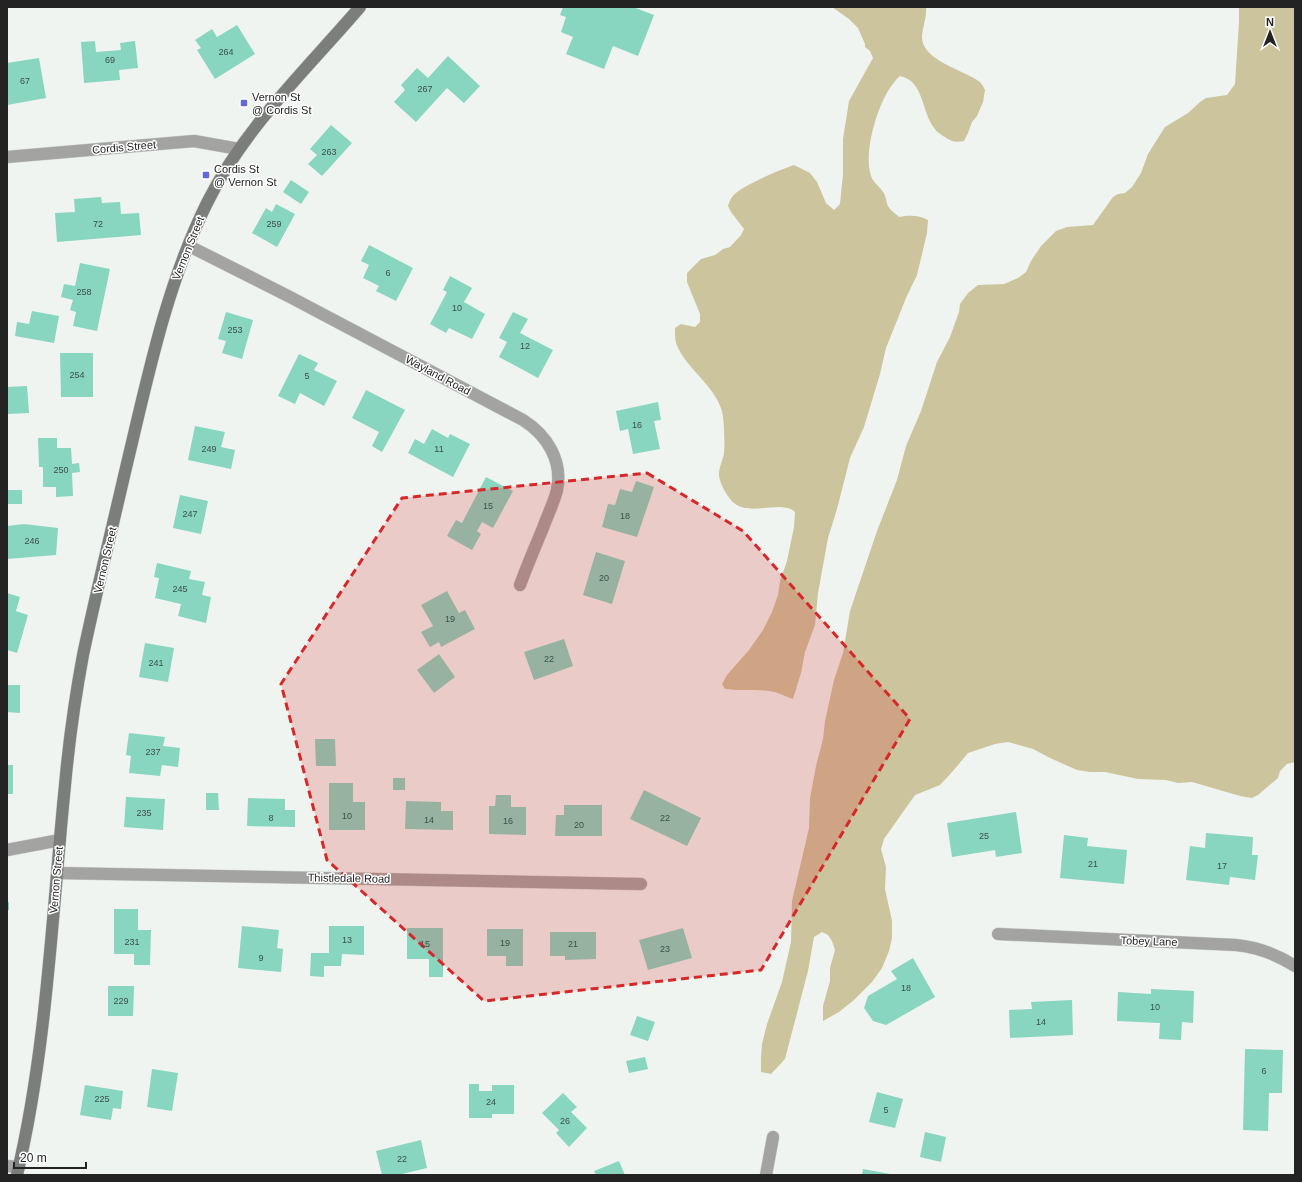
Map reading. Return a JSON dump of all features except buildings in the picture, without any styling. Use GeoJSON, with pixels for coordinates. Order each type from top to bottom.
{"type":"FeatureCollection","features":[{"type":"Feature","properties":{"kind":"main road","name":"Vernon Street"},"geometry":{"type":"LineString","coordinates":[[14,1169],[29,1114],[40,1035],[48,975],[70,736],[83,655],[153,355],[168,301],[177,274],[207,203],[239,149],[284,92],[357,8]]}},
{"type":"Feature","properties":{"kind":"street","name":"Cordis Street"},"geometry":{"type":"LineString","coordinates":[[7,157],[194,141],[239,149]]}},
{"type":"Feature","properties":{"kind":"street","name":"Wayland Road"},"geometry":{"type":"LineString","coordinates":[[189,246],[290,297],[523,420],[540,433],[552,450],[556,460],[558,481],[553,501],[520,586]]}},
{"type":"Feature","properties":{"kind":"street"},"geometry":{"type":"LineString","coordinates":[[7,850],[60,840]]}},
{"type":"Feature","properties":{"kind":"street","name":"Thistledale Road"},"geometry":{"type":"LineString","coordinates":[[58,872],[640,884]]}},
{"type":"Feature","properties":{"kind":"street","name":"Tobey Lane"},"geometry":{"type":"LineString","coordinates":[[998,934],[1236,945],[1268,951],[1295,966]]}},
{"type":"Feature","properties":{"kind":"street"},"geometry":{"type":"LineString","coordinates":[[766,1175],[773,1137]]}},
{"type":"Feature","properties":{"kind":"highlighted area"},"geometry":{"type":"Polygon","coordinates":[[[647,473],[743,531],[910,719],[761,970],[484,1001],[327,860],[281,684],[402,498],[647,473]]]}},
{"type":"Feature","properties":{"kind":"shaded area"},"geometry":{"type":"Polygon","coordinates":[[[832,7],[926,7],[922,38],[924,46],[944,64],[978,81],[982,84],[985,90],[983,102],[964,141],[956,142],[951,140],[943,136],[934,128],[918,90],[908,79],[900,76],[886,95],[875,121],[869,149],[870,172],[872,179],[884,193],[889,207],[899,217],[914,216],[928,220],[927,233],[917,275],[886,348],[864,427],[850,458],[828,538],[818,593],[815,625],[805,652],[801,673],[793,699],[769,691],[725,689],[722,684],[727,675],[749,650],[763,630],[772,612],[787,561],[794,527],[795,512],[789,508],[782,507],[757,509],[741,507],[734,503],[727,494],[719,478],[724,449],[724,425],[722,411],[713,392],[680,352],[676,343],[675,328],[681,324],[695,327],[700,322],[700,314],[687,282],[687,273],[701,259],[715,255],[723,249],[730,247],[741,235],[744,229],[728,206],[730,200],[736,193],[761,179],[794,165],[810,173],[817,182],[826,203],[834,210],[840,204],[843,174],[843,139],[849,101],[873,58],[870,51],[865,47],[858,28],[849,19],[832,7]]]}},
{"type":"Feature","properties":{"kind":"shaded area"},"geometry":{"type":"Polygon","coordinates":[[[1239,7],[1295,7],[1295,762],[1287,764],[1280,771],[1278,778],[1258,795],[1252,798],[1192,782],[1178,783],[1166,780],[1138,779],[1105,772],[1077,770],[1033,749],[1008,742],[995,744],[968,753],[940,785],[915,795],[884,839],[881,849],[886,867],[885,889],[892,921],[892,938],[889,951],[882,968],[872,982],[854,1000],[839,1012],[823,1021],[823,1006],[830,981],[830,968],[835,950],[828,935],[822,932],[814,937],[808,971],[785,1059],[771,1074],[761,1072],[762,1044],[767,1024],[782,982],[791,942],[792,901],[809,828],[810,798],[834,680],[843,653],[850,611],[877,531],[897,480],[906,446],[921,411],[937,362],[950,337],[959,312],[960,304],[968,293],[978,285],[1004,284],[1018,278],[1026,272],[1041,246],[1056,231],[1067,227],[1093,225],[1113,197],[1118,194],[1125,193],[1132,187],[1141,173],[1148,154],[1165,127],[1188,113],[1206,98],[1227,95],[1235,84],[1239,7]]]}},
{"type":"Feature","properties":{"kind":"place","name":"Vernon St @ Cordis St"},"geometry":{"type":"Point","coordinates":[244,103]}},
{"type":"Feature","properties":{"kind":"place","name":"Cordis St @ Vernon St"},"geometry":{"type":"Point","coordinates":[206,175]}}]}
